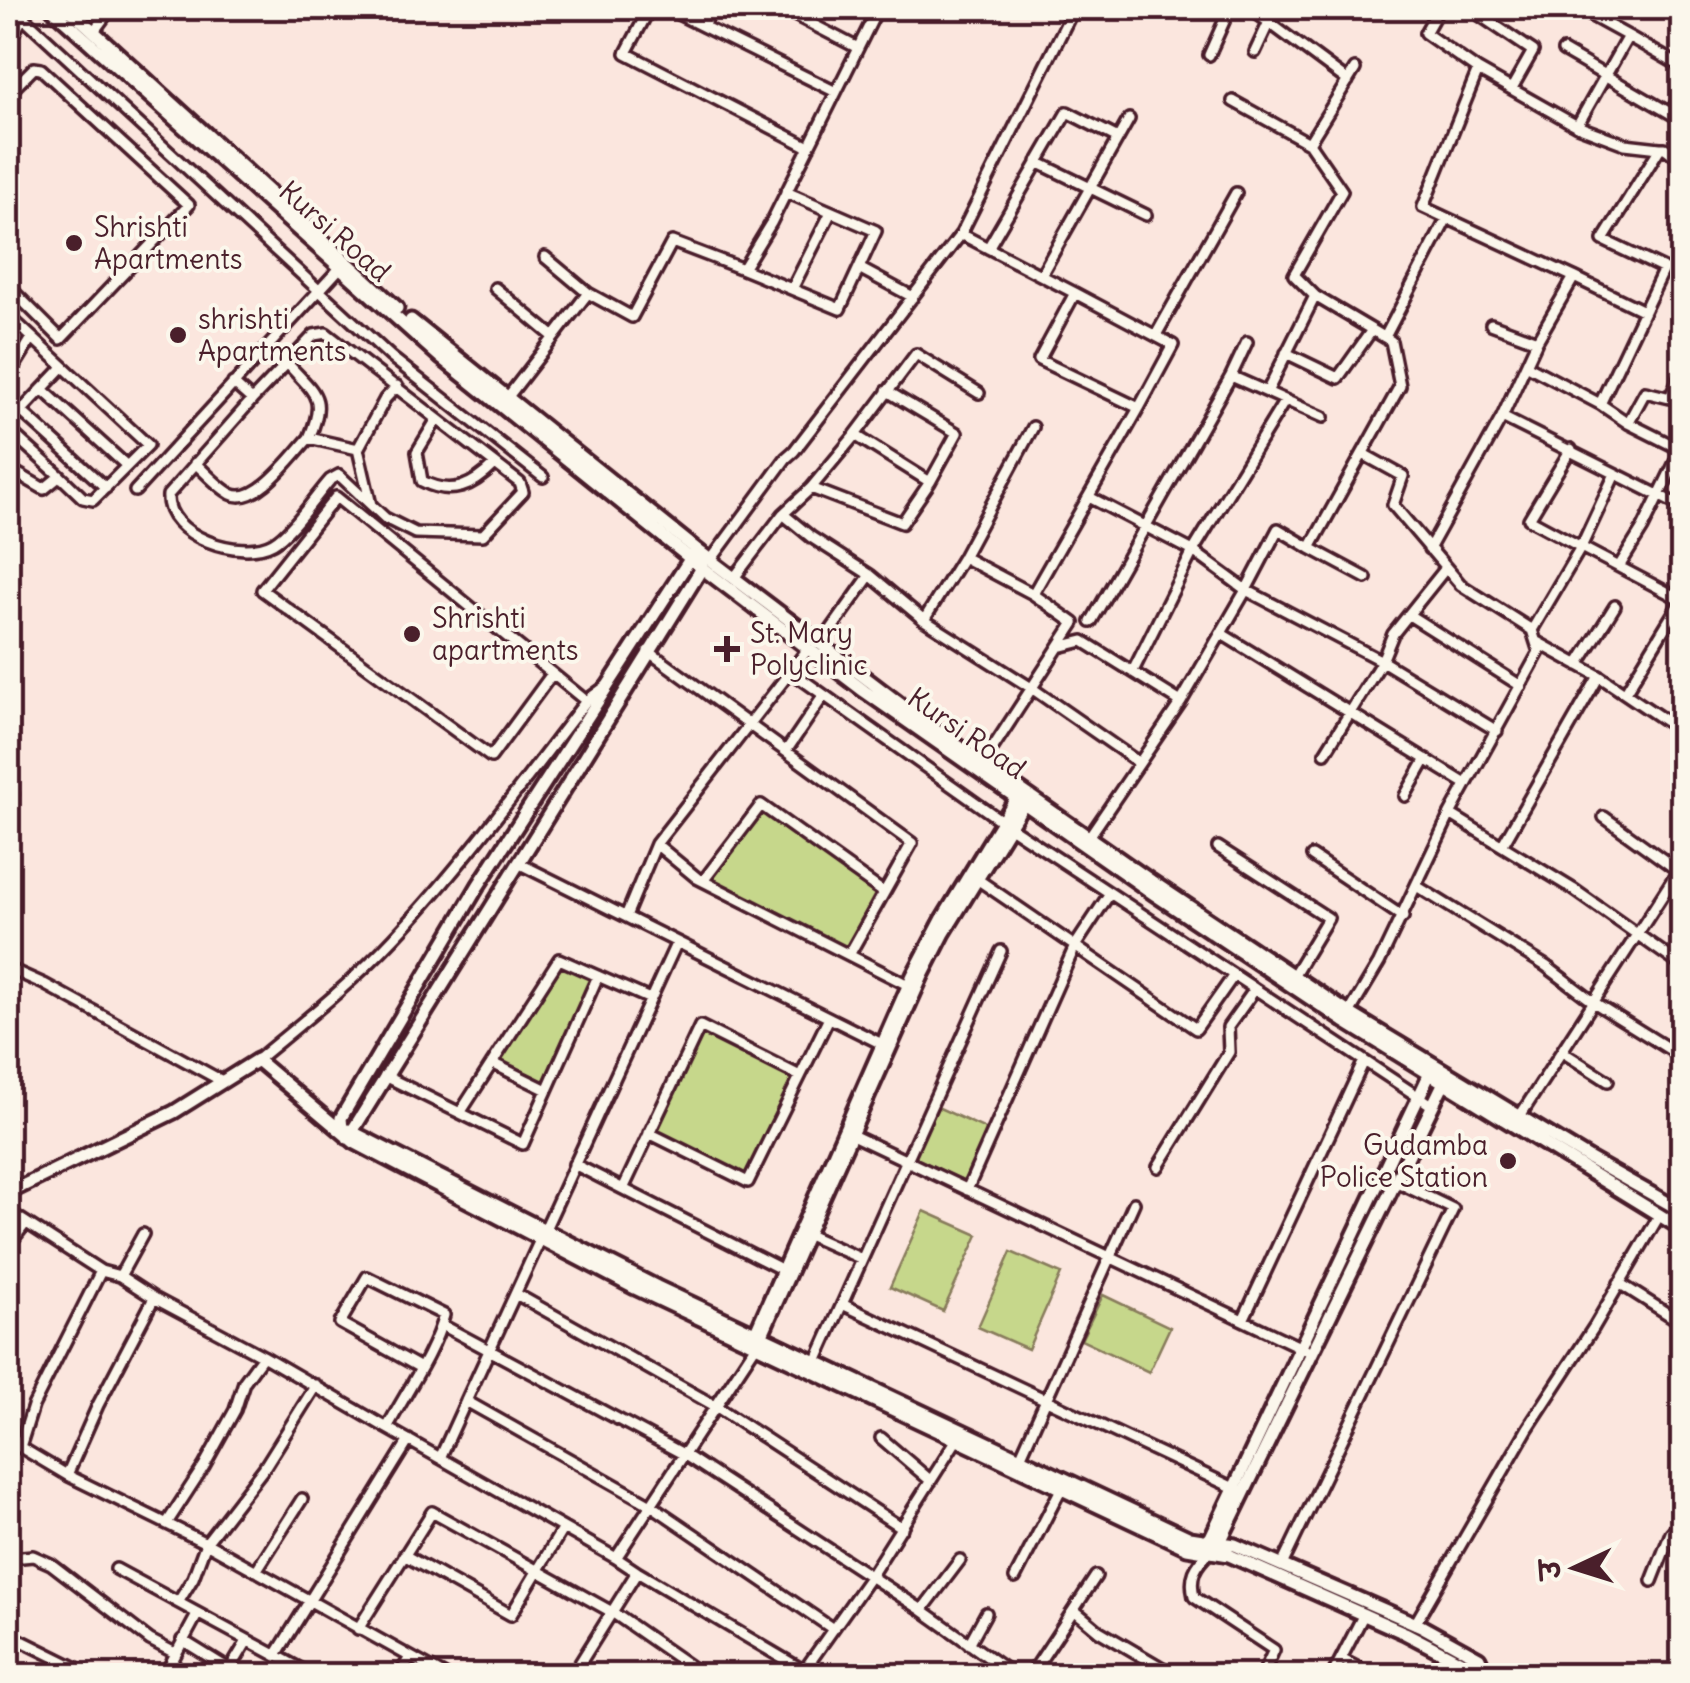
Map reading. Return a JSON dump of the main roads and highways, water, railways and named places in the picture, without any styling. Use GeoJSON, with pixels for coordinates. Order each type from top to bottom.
{"type":"FeatureCollection","features":[{"type":"Feature","properties":{"kind":"place","name":"Shrishti Apartments"},"geometry":{"type":"Point","coordinates":[74,243]}},
{"type":"Feature","properties":{"kind":"place","name":"shrishti Apartments"},"geometry":{"type":"Point","coordinates":[178,335]}},
{"type":"Feature","properties":{"kind":"place","name":"Shrishti apartments"},"geometry":{"type":"Point","coordinates":[412,634]}},
{"type":"Feature","properties":{"kind":"place","name":"St. Mary Polyclinic"},"geometry":{"type":"Point","coordinates":[727,649]}},
{"type":"Feature","properties":{"kind":"place","name":"Gudamba Police Station"},"geometry":{"type":"Point","coordinates":[1508,1161]}}]}
